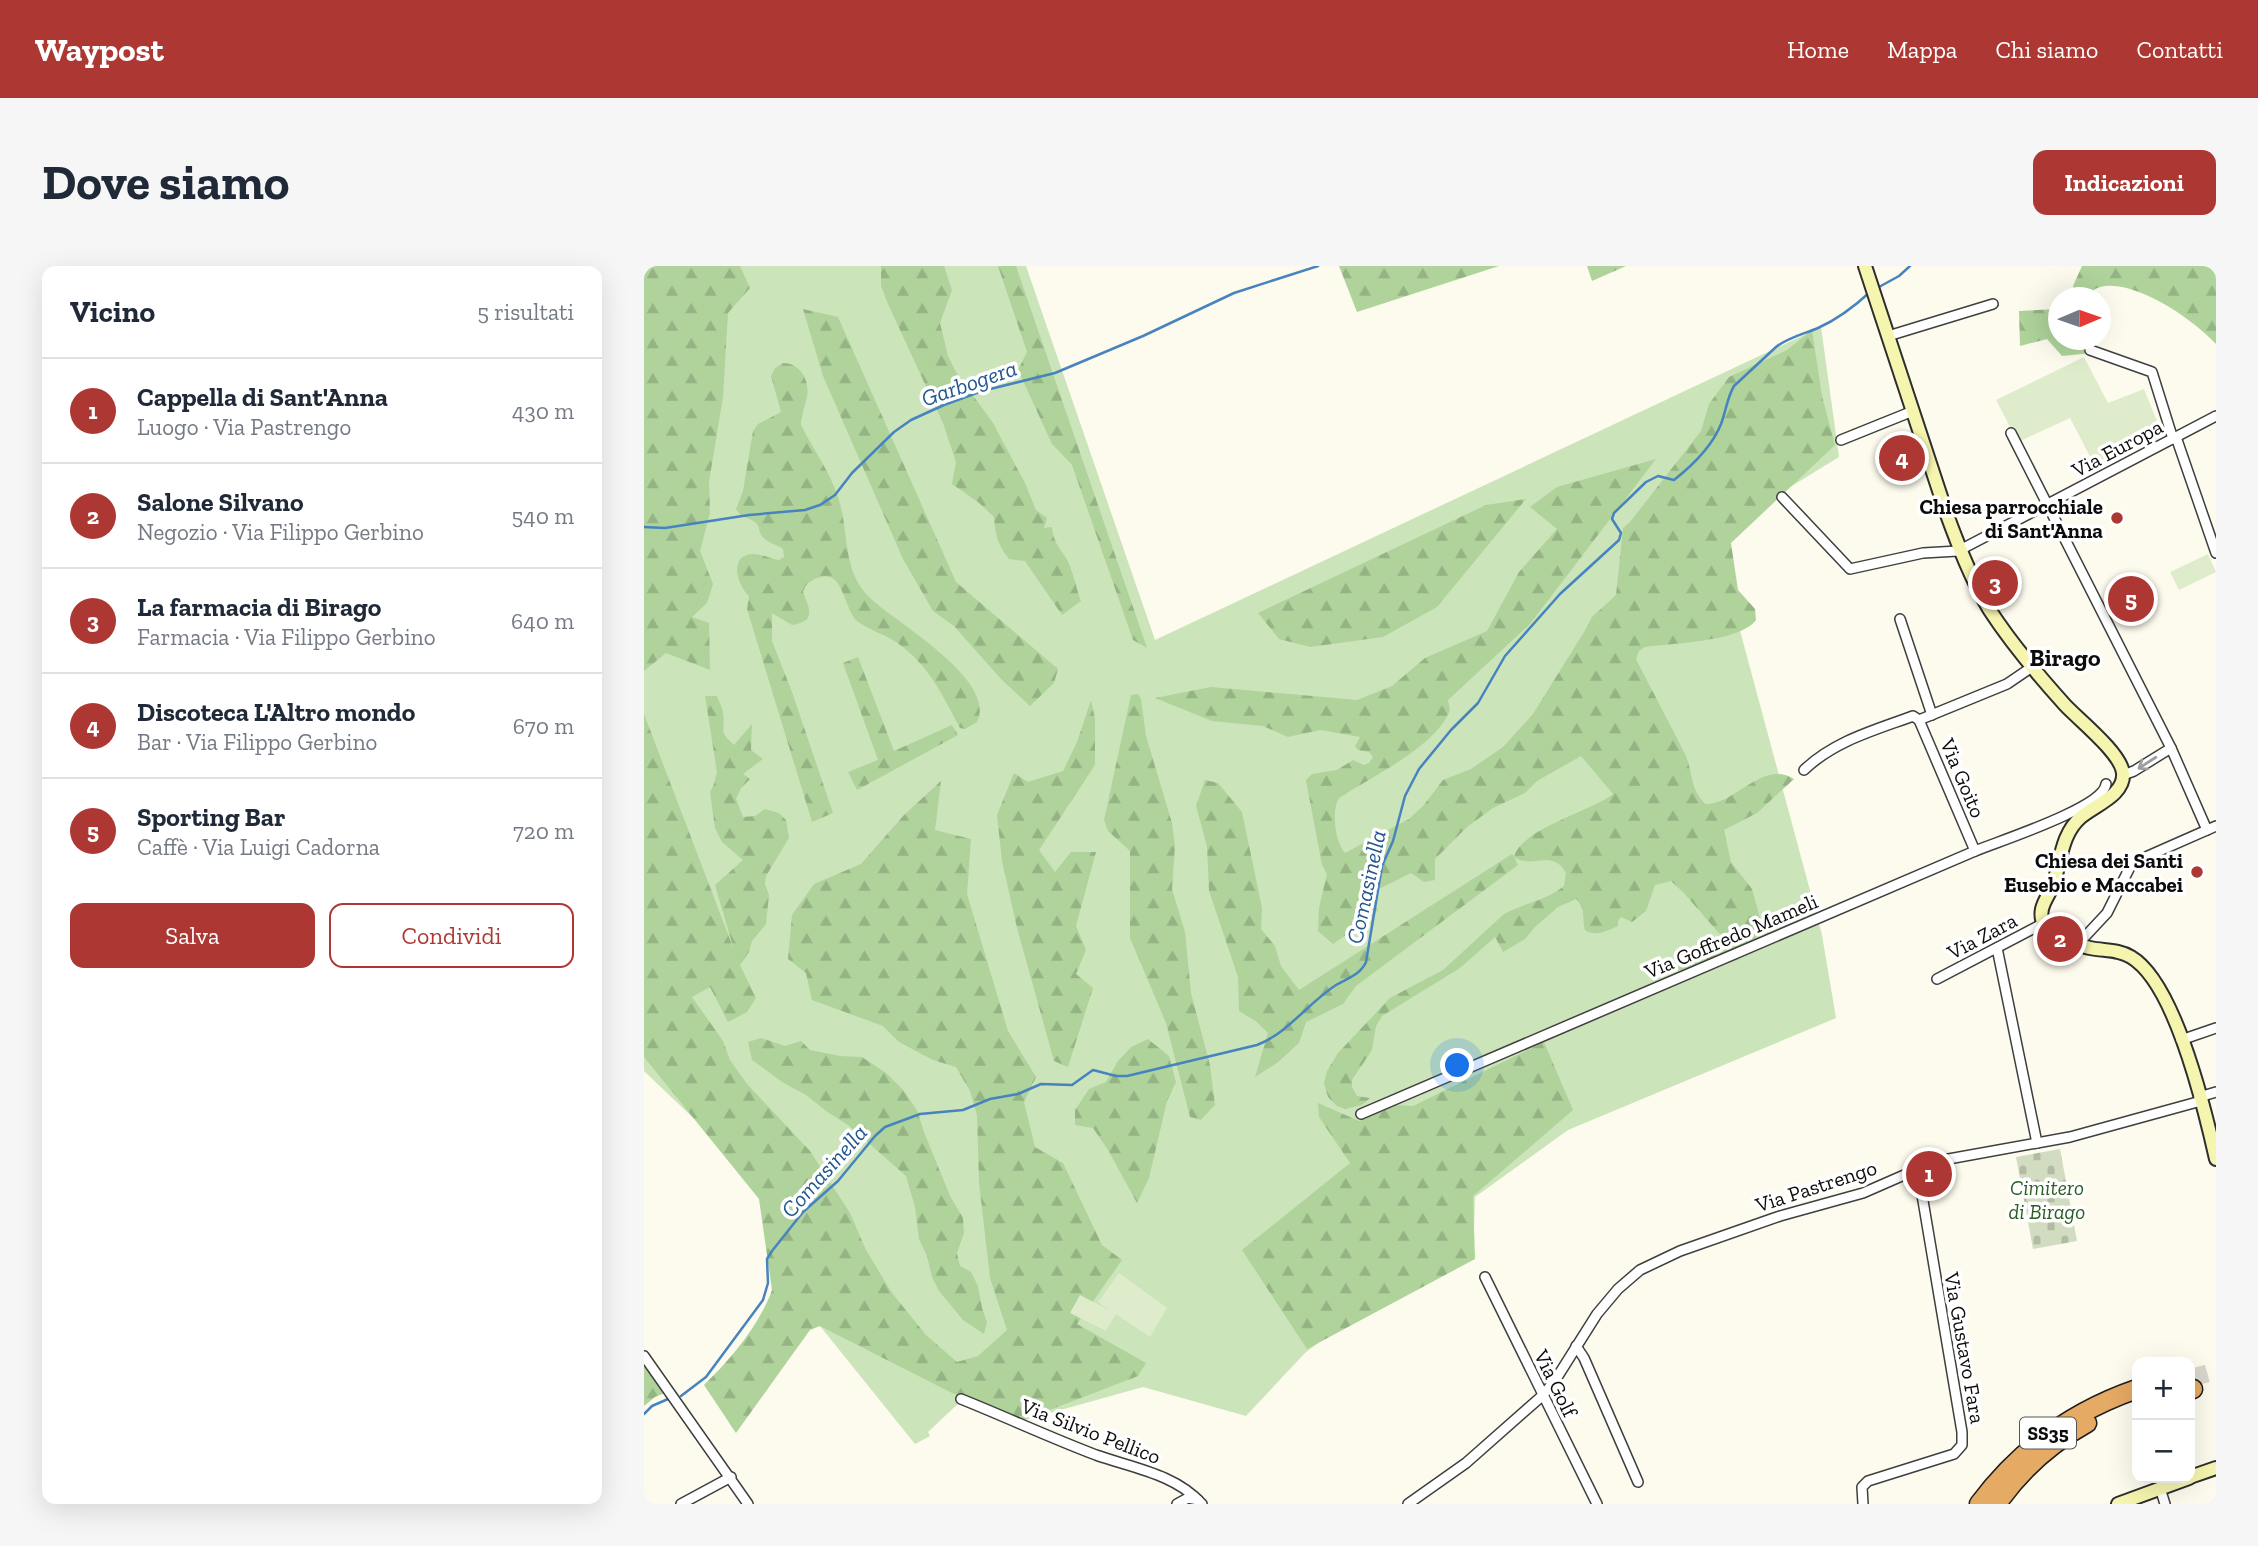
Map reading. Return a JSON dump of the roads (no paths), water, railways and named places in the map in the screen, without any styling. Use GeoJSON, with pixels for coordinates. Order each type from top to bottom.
{"type":"FeatureCollection","features":[{"type":"Feature","properties":{"kind":"highway","name":"SS35"},"geometry":{"type":"LineString","coordinates":[[1979,1504],[2008,1470],[2048,1433],[2097,1405],[2132,1391]]}},
{"type":"Feature","properties":{"kind":"highway","name":"SS35"},"geometry":{"type":"LineString","coordinates":[[1997,1504],[2031,1464],[2054,1445],[2106,1413],[2132,1404]]}},
{"type":"Feature","properties":{"kind":"street"},"geometry":{"type":"LineString","coordinates":[[1866,266],[1945,512],[1960,550],[1989,608],[2032,667],[2117,760],[2123,775],[2118,789],[2080,818],[2068,834],[2054,883],[2042,906],[2044,923],[2051,932],[2090,948],[2125,954],[2140,964],[2160,989],[2181,1040],[2216,1158]]}},
{"type":"Feature","properties":{"kind":"street"},"geometry":{"type":"LineString","coordinates":[[1888,336],[1993,304]]}},
{"type":"Feature","properties":{"kind":"street"},"geometry":{"type":"LineString","coordinates":[[2093,350],[2152,372],[2216,553]]}},
{"type":"Feature","properties":{"kind":"street"},"geometry":{"type":"LineString","coordinates":[[1841,440],[1913,411]]}},
{"type":"Feature","properties":{"kind":"street","name":"Via Europa"},"geometry":{"type":"LineString","coordinates":[[1960,550],[2216,416]]}},
{"type":"Feature","properties":{"kind":"street"},"geometry":{"type":"LineString","coordinates":[[2011,433],[2212,828],[2132,863],[2107,913],[2078,943]]}},
{"type":"Feature","properties":{"kind":"street"},"geometry":{"type":"LineString","coordinates":[[1782,497],[1850,569],[1923,553],[1960,550]]}},
{"type":"Feature","properties":{"kind":"street"},"geometry":{"type":"LineString","coordinates":[[1899,619],[1932,715]]}},
{"type":"Feature","properties":{"kind":"street"},"geometry":{"type":"LineString","coordinates":[[1804,770],[1818,756],[1852,739],[1913,716],[1919,720],[1932,715],[2007,684],[2032,667]]}},
{"type":"Feature","properties":{"kind":"street","name":"Via Goito"},"geometry":{"type":"LineString","coordinates":[[1919,720],[1975,851]]}},
{"type":"Feature","properties":{"kind":"street"},"geometry":{"type":"LineString","coordinates":[[2123,775],[2171,748]]}},
{"type":"Feature","properties":{"kind":"street","name":"Via Goffredo Mameli"},"geometry":{"type":"LineString","coordinates":[[1361,1114],[1975,851],[2069,814],[2103,793],[2106,784]]}},
{"type":"Feature","properties":{"kind":"street","name":"Via Zara"},"geometry":{"type":"LineString","coordinates":[[1937,979],[2044,923]]}},
{"type":"Feature","properties":{"kind":"street"},"geometry":{"type":"LineString","coordinates":[[1997,948],[2036,1143]]}},
{"type":"Feature","properties":{"kind":"street"},"geometry":{"type":"LineString","coordinates":[[2181,1040],[2216,1028]]}},
{"type":"Feature","properties":{"kind":"street","name":"Via Pastrengo"},"geometry":{"type":"LineString","coordinates":[[1408,1504],[1466,1463],[1542,1395],[1556,1379],[1613,1294],[1630,1277],[1651,1263],[1741,1229],[1863,1193],[1918,1171],[1932,1162],[2070,1137],[2216,1092]]}},
{"type":"Feature","properties":{"kind":"street","name":"Via Gustavo Fara"},"geometry":{"type":"LineString","coordinates":[[1863,1504],[1862,1487],[1868,1481],[1954,1454],[1962,1445],[1918,1171]]}},
{"type":"Feature","properties":{"kind":"street","name":"Via Golf"},"geometry":{"type":"LineString","coordinates":[[1485,1277],[1597,1504]]}},
{"type":"Feature","properties":{"kind":"street"},"geometry":{"type":"LineString","coordinates":[[1576,1346],[1584,1358],[1638,1482]]}},
{"type":"Feature","properties":{"kind":"street"},"geometry":{"type":"LineString","coordinates":[[644,1356],[748,1504]]}},
{"type":"Feature","properties":{"kind":"street","name":"Via Silvio Pellico"},"geometry":{"type":"LineString","coordinates":[[961,1399],[1097,1455],[1169,1479],[1201,1502]]}},
{"type":"Feature","properties":{"kind":"street"},"geometry":{"type":"LineString","coordinates":[[2195,1476],[2216,1468]]}},
{"type":"Feature","properties":{"kind":"street"},"geometry":{"type":"LineString","coordinates":[[681,1504],[731,1477]]}},
{"type":"Feature","properties":{"kind":"street"},"geometry":{"type":"LineString","coordinates":[[2118,1504],[2174,1483]]}},
{"type":"Feature","properties":{"kind":"street"},"geometry":{"type":"LineString","coordinates":[[2160,1488],[2165,1504]]}},
{"type":"Feature","properties":{"kind":"street"},"geometry":{"type":"LineString","coordinates":[[1177,1504],[1188,1498],[1201,1502]]}},
{"type":"Feature","properties":{"kind":"waterway","name":"Garbogera"},"geometry":{"type":"LineString","coordinates":[[644,527],[665,528],[749,515],[805,510],[820,505],[835,495],[852,473],[894,432],[911,420],[982,391],[1055,373],[1143,336],[1234,293],[1318,266]]}},
{"type":"Feature","properties":{"kind":"waterway"},"geometry":{"type":"LineString","coordinates":[[1879,287],[1899,276],[1910,266]]}},
{"type":"Feature","properties":{"kind":"waterway","name":"Comasinella"},"geometry":{"type":"LineString","coordinates":[[681,1396],[706,1377],[763,1300],[768,1283],[767,1259],[772,1251],[803,1212],[838,1181],[885,1127],[920,1114],[963,1110],[990,1099],[1018,1094],[1041,1084],[1072,1085],[1093,1070],[1127,1076],[1257,1045],[1278,1033],[1326,992],[1360,970],[1366,962],[1382,866],[1393,841],[1405,796],[1419,769],[1451,730],[1478,703],[1505,656],[1560,594],[1619,540],[1621,533],[1612,519],[1614,513],[1646,482],[1658,476],[1674,480],[1707,448],[1721,424],[1734,386],[1776,347],[1832,321],[1870,292]]}},
{"type":"Feature","properties":{"kind":"waterway","name":"Comasinella"},"geometry":{"type":"LineString","coordinates":[[644,1414],[652,1406],[668,1399]]}},
{"type":"Feature","properties":{"kind":"tunnel"},"geometry":{"type":"LineString","coordinates":[[2195,1377],[2216,1371]]}},
{"type":"Feature","properties":{"kind":"place","name":"Discoteca L'Altro mondo"},"geometry":{"type":"Point","coordinates":[1902,458]}},
{"type":"Feature","properties":{"kind":"place","name":"Chiesa parrocchiale di Sant'Anna"},"geometry":{"type":"Point","coordinates":[2117,518]}},
{"type":"Feature","properties":{"kind":"place","name":"La farmacia di Birago"},"geometry":{"type":"Point","coordinates":[1995,583]}},
{"type":"Feature","properties":{"kind":"place","name":"Sporting Bar"},"geometry":{"type":"Point","coordinates":[2131,599]}},
{"type":"Feature","properties":{"kind":"place","name":"Chiesa dei Santi Eusebio e Maccabei"},"geometry":{"type":"Point","coordinates":[2197,872]}},
{"type":"Feature","properties":{"kind":"place","name":"Salone Silvano"},"geometry":{"type":"Point","coordinates":[2060,939]}},
{"type":"Feature","properties":{"kind":"place","name":"Cappella di Sant'Anna"},"geometry":{"type":"Point","coordinates":[1929,1174]}},
{"type":"Feature","properties":{"kind":"district","name":"Birago"},"geometry":{"type":"Point","coordinates":[2065,657]}},
{"type":"Feature","properties":{"kind":"park label","name":"Cimitero di Birago"},"geometry":{"type":"Point","coordinates":[2047,1199]}}]}
